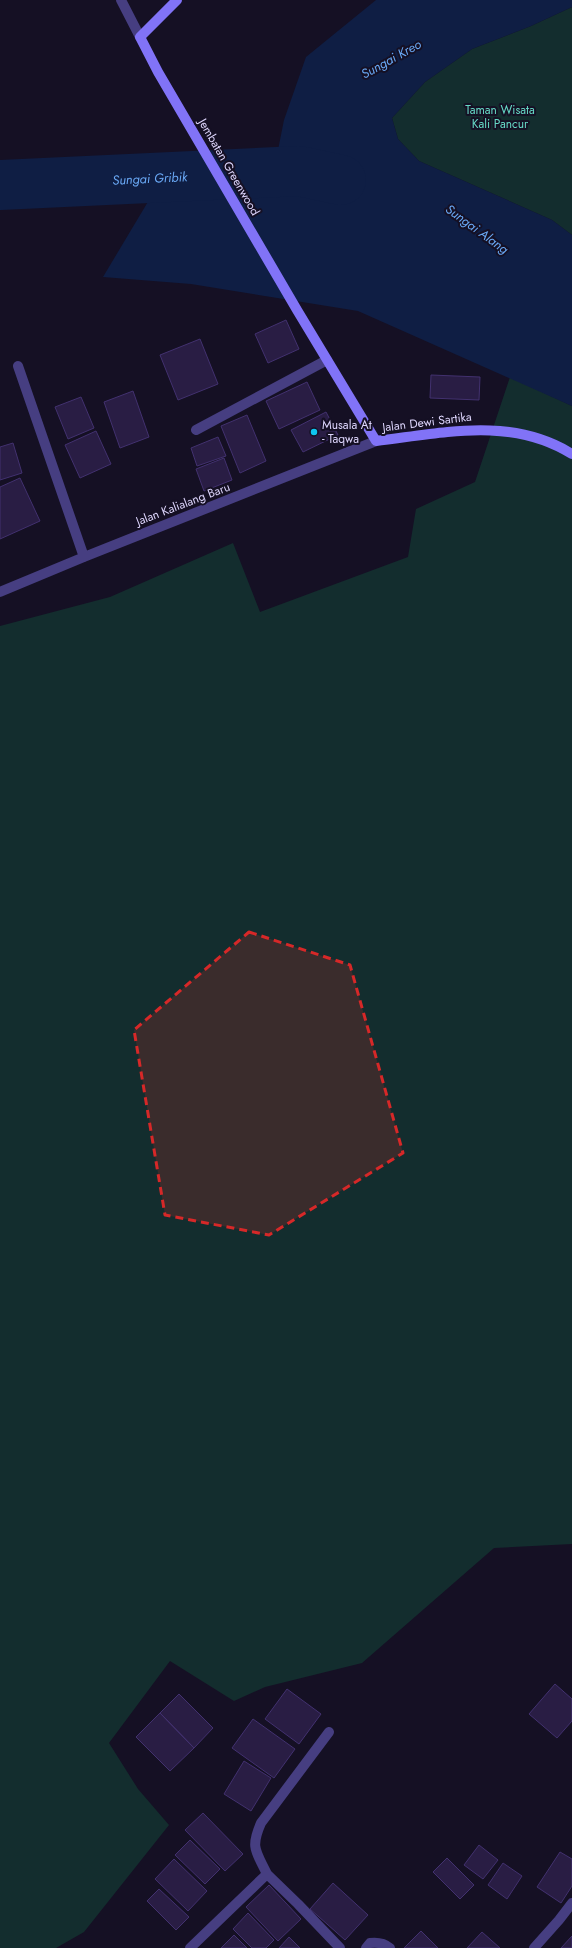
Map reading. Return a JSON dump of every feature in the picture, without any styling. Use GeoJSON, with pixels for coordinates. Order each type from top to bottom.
{"type":"FeatureCollection","features":[{"type":"Feature","properties":{"kind":"street"},"geometry":{"type":"LineString","coordinates":[[121,0],[140,37],[177,0]]}},
{"type":"Feature","properties":{"kind":"street","name":"Jembatan Greenwood"},"geometry":{"type":"LineString","coordinates":[[140,37],[158,72],[297,310],[376,441]]}},
{"type":"Feature","properties":{"kind":"street"},"geometry":{"type":"LineString","coordinates":[[196,430],[327,360]]}},
{"type":"Feature","properties":{"kind":"street"},"geometry":{"type":"LineString","coordinates":[[18,366],[84,557]]}},
{"type":"Feature","properties":{"kind":"street","name":"Jalan Dewi Sartika"},"geometry":{"type":"LineString","coordinates":[[376,441],[471,429],[514,432],[547,443],[572,454]]}},
{"type":"Feature","properties":{"kind":"street","name":"Jalan Kalialang Baru"},"geometry":{"type":"LineString","coordinates":[[0,592],[376,441]]}},
{"type":"Feature","properties":{"kind":"street"},"geometry":{"type":"LineString","coordinates":[[329,1732],[261,1823],[255,1836],[254,1847],[266,1874],[298,1904],[340,1948]]}},
{"type":"Feature","properties":{"kind":"street"},"geometry":{"type":"LineString","coordinates":[[190,1948],[266,1874]]}},
{"type":"Feature","properties":{"kind":"street"},"geometry":{"type":"LineString","coordinates":[[534,1948],[572,1903]]}},
{"type":"Feature","properties":{"kind":"street"},"geometry":{"type":"LineString","coordinates":[[366,1948],[370,1943],[381,1943],[390,1948]]}},
{"type":"Feature","properties":{"kind":"highlighted area"},"geometry":{"type":"Polygon","coordinates":[[[249,932],[350,965],[403,1153],[269,1235],[165,1215],[134,1030],[249,932]]]}},
{"type":"Feature","properties":{"kind":"green space","name":"Taman Wisata Kali Pancur"},"geometry":{"type":"Polygon","coordinates":[[[572,7],[572,235],[552,220],[419,161],[398,139],[392,118],[425,82],[472,49],[531,26],[572,7]]]}},
{"type":"Feature","properties":{"kind":"green space"},"geometry":{"type":"Polygon","coordinates":[[[510,377],[572,406],[572,1544],[494,1548],[362,1663],[265,1687],[234,1701],[170,1661],[109,1743],[138,1789],[169,1825],[84,1932],[56,1948],[0,1948],[0,626],[110,597],[233,543],[260,612],[408,557],[416,509],[475,482],[510,377]]]}},
{"type":"Feature","properties":{"kind":"water"},"geometry":{"type":"Polygon","coordinates":[[[376,0],[572,0],[572,7],[531,26],[472,49],[425,82],[392,118],[398,139],[419,161],[552,220],[572,235],[572,406],[358,311],[191,284],[103,277],[155,190],[271,185],[284,120],[306,57],[376,0]]]}},
{"type":"Feature","properties":{"kind":"building"},"geometry":{"type":"Polygon","coordinates":[[[286,320],[299,349],[268,363],[255,334],[286,320]]]}},
{"type":"Feature","properties":{"kind":"building"},"geometry":{"type":"Polygon","coordinates":[[[200,339],[218,384],[178,400],[160,355],[200,339]]]}},
{"type":"Feature","properties":{"kind":"building"},"geometry":{"type":"Polygon","coordinates":[[[431,375],[480,377],[479,400],[430,398],[431,375]]]}},
{"type":"Feature","properties":{"kind":"building"},"geometry":{"type":"Polygon","coordinates":[[[307,382],[320,410],[279,429],[266,401],[307,382]]]}},
{"type":"Feature","properties":{"kind":"building"},"geometry":{"type":"Polygon","coordinates":[[[133,391],[149,437],[120,448],[104,402],[133,391]]]}},
{"type":"Feature","properties":{"kind":"building"},"geometry":{"type":"Polygon","coordinates":[[[81,397],[94,428],[68,439],[55,407],[81,397]]]}},
{"type":"Feature","properties":{"kind":"building","name":"Musala At - Taqwa"},"geometry":{"type":"Polygon","coordinates":[[[326,412],[338,435],[303,452],[291,430],[326,412]]]}},
{"type":"Feature","properties":{"kind":"building"},"geometry":{"type":"Polygon","coordinates":[[[247,415],[266,461],[240,473],[221,426],[247,415]]]}},
{"type":"Feature","properties":{"kind":"building"},"geometry":{"type":"Polygon","coordinates":[[[96,431],[111,464],[80,478],[65,445],[96,431]]]}},
{"type":"Feature","properties":{"kind":"building"},"geometry":{"type":"Polygon","coordinates":[[[218,437],[226,456],[197,466],[191,448],[218,437]]]}},
{"type":"Feature","properties":{"kind":"building"},"geometry":{"type":"Polygon","coordinates":[[[13,443],[22,473],[0,480],[0,447],[13,443]]]}},
{"type":"Feature","properties":{"kind":"building"},"geometry":{"type":"Polygon","coordinates":[[[224,458],[232,480],[204,491],[196,469],[224,458]]]}},
{"type":"Feature","properties":{"kind":"building"},"geometry":{"type":"Polygon","coordinates":[[[20,478],[40,521],[0,539],[0,487],[20,478]]]}},
{"type":"Feature","properties":{"kind":"building"},"geometry":{"type":"Polygon","coordinates":[[[555,1684],[572,1699],[572,1721],[557,1738],[529,1714],[555,1684]]]}},
{"type":"Feature","properties":{"kind":"building"},"geometry":{"type":"Polygon","coordinates":[[[287,1689],[321,1714],[299,1744],[265,1719],[287,1689]]]}},
{"type":"Feature","properties":{"kind":"building"},"geometry":{"type":"Polygon","coordinates":[[[179,1694],[213,1728],[194,1748],[160,1713],[179,1694]]]}},
{"type":"Feature","properties":{"kind":"building"},"geometry":{"type":"Polygon","coordinates":[[[160,1713],[194,1748],[170,1771],[136,1737],[160,1713]]]}},
{"type":"Feature","properties":{"kind":"building"},"geometry":{"type":"Polygon","coordinates":[[[253,1719],[295,1749],[274,1778],[232,1748],[253,1719]]]}},
{"type":"Feature","properties":{"kind":"building"},"geometry":{"type":"Polygon","coordinates":[[[244,1761],[271,1778],[251,1811],[224,1794],[244,1761]]]}},
{"type":"Feature","properties":{"kind":"building"},"geometry":{"type":"Polygon","coordinates":[[[203,1813],[243,1854],[225,1871],[185,1830],[203,1813]]]}},
{"type":"Feature","properties":{"kind":"building"},"geometry":{"type":"Polygon","coordinates":[[[190,1840],[220,1869],[205,1884],[175,1855],[190,1840]]]}},
{"type":"Feature","properties":{"kind":"building"},"geometry":{"type":"Polygon","coordinates":[[[479,1845],[498,1860],[483,1879],[464,1865],[479,1845]]]}},
{"type":"Feature","properties":{"kind":"building"},"geometry":{"type":"Polygon","coordinates":[[[560,1852],[572,1859],[572,1886],[561,1903],[537,1887],[560,1852]]]}},
{"type":"Feature","properties":{"kind":"building"},"geometry":{"type":"Polygon","coordinates":[[[447,1858],[474,1885],[460,1899],[433,1872],[447,1858]]]}},
{"type":"Feature","properties":{"kind":"building"},"geometry":{"type":"Polygon","coordinates":[[[174,1859],[207,1891],[188,1911],[155,1879],[174,1859]]]}},
{"type":"Feature","properties":{"kind":"building"},"geometry":{"type":"Polygon","coordinates":[[[503,1863],[522,1876],[507,1899],[488,1885],[503,1863]]]}},
{"type":"Feature","properties":{"kind":"building"},"geometry":{"type":"Polygon","coordinates":[[[333,1883],[368,1915],[345,1940],[310,1909],[333,1883]]]}},
{"type":"Feature","properties":{"kind":"building"},"geometry":{"type":"Polygon","coordinates":[[[269,1885],[301,1919],[278,1941],[246,1907],[269,1885]]]}},
{"type":"Feature","properties":{"kind":"building"},"geometry":{"type":"Polygon","coordinates":[[[159,1889],[189,1917],[176,1930],[147,1901],[159,1889]]]}},
{"type":"Feature","properties":{"kind":"building"},"geometry":{"type":"Polygon","coordinates":[[[248,1913],[274,1940],[266,1948],[252,1948],[233,1929],[248,1913]]]}},
{"type":"Feature","properties":{"kind":"building"},"geometry":{"type":"Polygon","coordinates":[[[421,1931],[438,1948],[404,1948],[421,1931]]]}},
{"type":"Feature","properties":{"kind":"building"},"geometry":{"type":"Polygon","coordinates":[[[482,1932],[500,1948],[467,1948],[482,1932]]]}},
{"type":"Feature","properties":{"kind":"building"},"geometry":{"type":"Polygon","coordinates":[[[234,1935],[247,1948],[221,1948],[234,1935]]]}},
{"type":"Feature","properties":{"kind":"building"},"geometry":{"type":"Polygon","coordinates":[[[572,1936],[572,1948],[561,1948],[572,1936]]]}},
{"type":"Feature","properties":{"kind":"building"},"geometry":{"type":"Polygon","coordinates":[[[289,1937],[300,1948],[279,1948],[289,1937]]]}},
{"type":"Feature","properties":{"kind":"waterway","name":"Sungai Gribik"},"geometry":{"type":"LineString","coordinates":[[0,185],[299,171],[341,180]]}},
{"type":"Feature","properties":{"kind":"place","name":"Musala At - Taqwa"},"geometry":{"type":"Point","coordinates":[314,432]}},
{"type":"Feature","properties":{"kind":"water label","name":"Sungai Kreo"},"geometry":{"type":"Point","coordinates":[391,59]}},
{"type":"Feature","properties":{"kind":"water label","name":"Sungai Alang"},"geometry":{"type":"Point","coordinates":[477,229]}}]}
